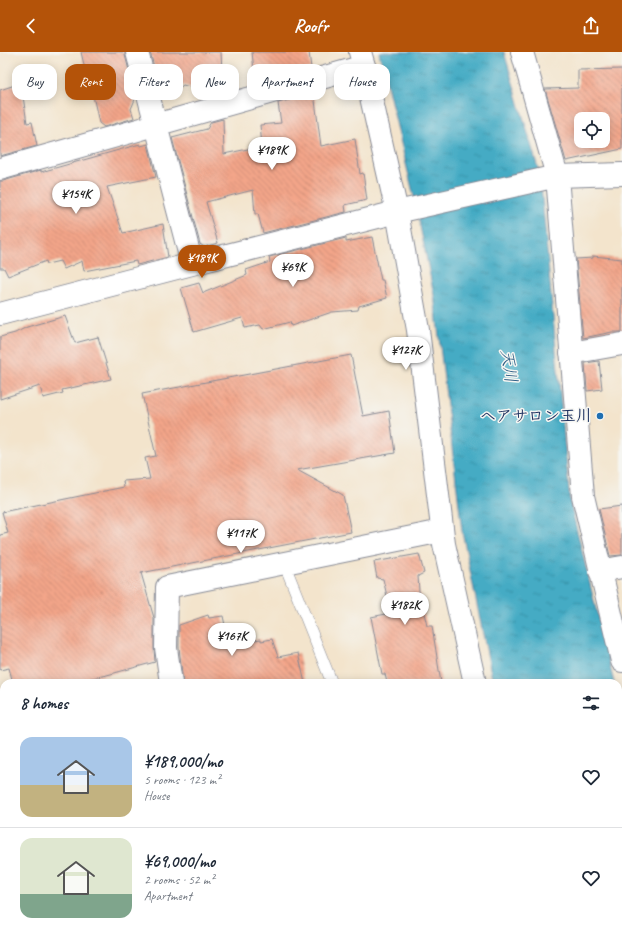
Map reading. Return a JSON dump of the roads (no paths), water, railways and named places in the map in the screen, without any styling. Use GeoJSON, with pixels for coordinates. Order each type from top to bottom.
{"type":"FeatureCollection","features":[{"type":"Feature","properties":{"kind":"main road"},"geometry":{"type":"LineString","coordinates":[[137,52],[192,264]]}},
{"type":"Feature","properties":{"kind":"main road"},"geometry":{"type":"LineString","coordinates":[[522,52],[557,176],[582,496],[622,661]]}},
{"type":"Feature","properties":{"kind":"main road"},"geometry":{"type":"LineString","coordinates":[[0,169],[156,124],[362,59],[397,212],[418,330],[445,551],[474,679]]}},
{"type":"Feature","properties":{"kind":"main road"},"geometry":{"type":"LineString","coordinates":[[0,314],[397,212],[557,176],[622,174]]}},
{"type":"Feature","properties":{"kind":"main road"},"geometry":{"type":"LineString","coordinates":[[571,353],[622,344]]}},
{"type":"Feature","properties":{"kind":"main road"},"geometry":{"type":"LineString","coordinates":[[170,679],[166,648],[167,587],[442,530]]}},
{"type":"Feature","properties":{"kind":"main road"},"geometry":{"type":"LineString","coordinates":[[600,571],[622,567]]}},
{"type":"Feature","properties":{"kind":"lane"},"geometry":{"type":"LineString","coordinates":[[284,563],[330,679]]}},
{"type":"Feature","properties":{"kind":"water","name":"天川"},"geometry":{"type":"Polygon","coordinates":[[[379,52],[504,52],[540,175],[570,502],[613,679],[492,679],[462,531],[434,295],[415,201],[390,98],[390,64],[382,64],[379,52]]]}},
{"type":"Feature","properties":{"kind":"place","name":"ヘアサロン玉川"},"geometry":{"type":"Point","coordinates":[600,416]}}]}
